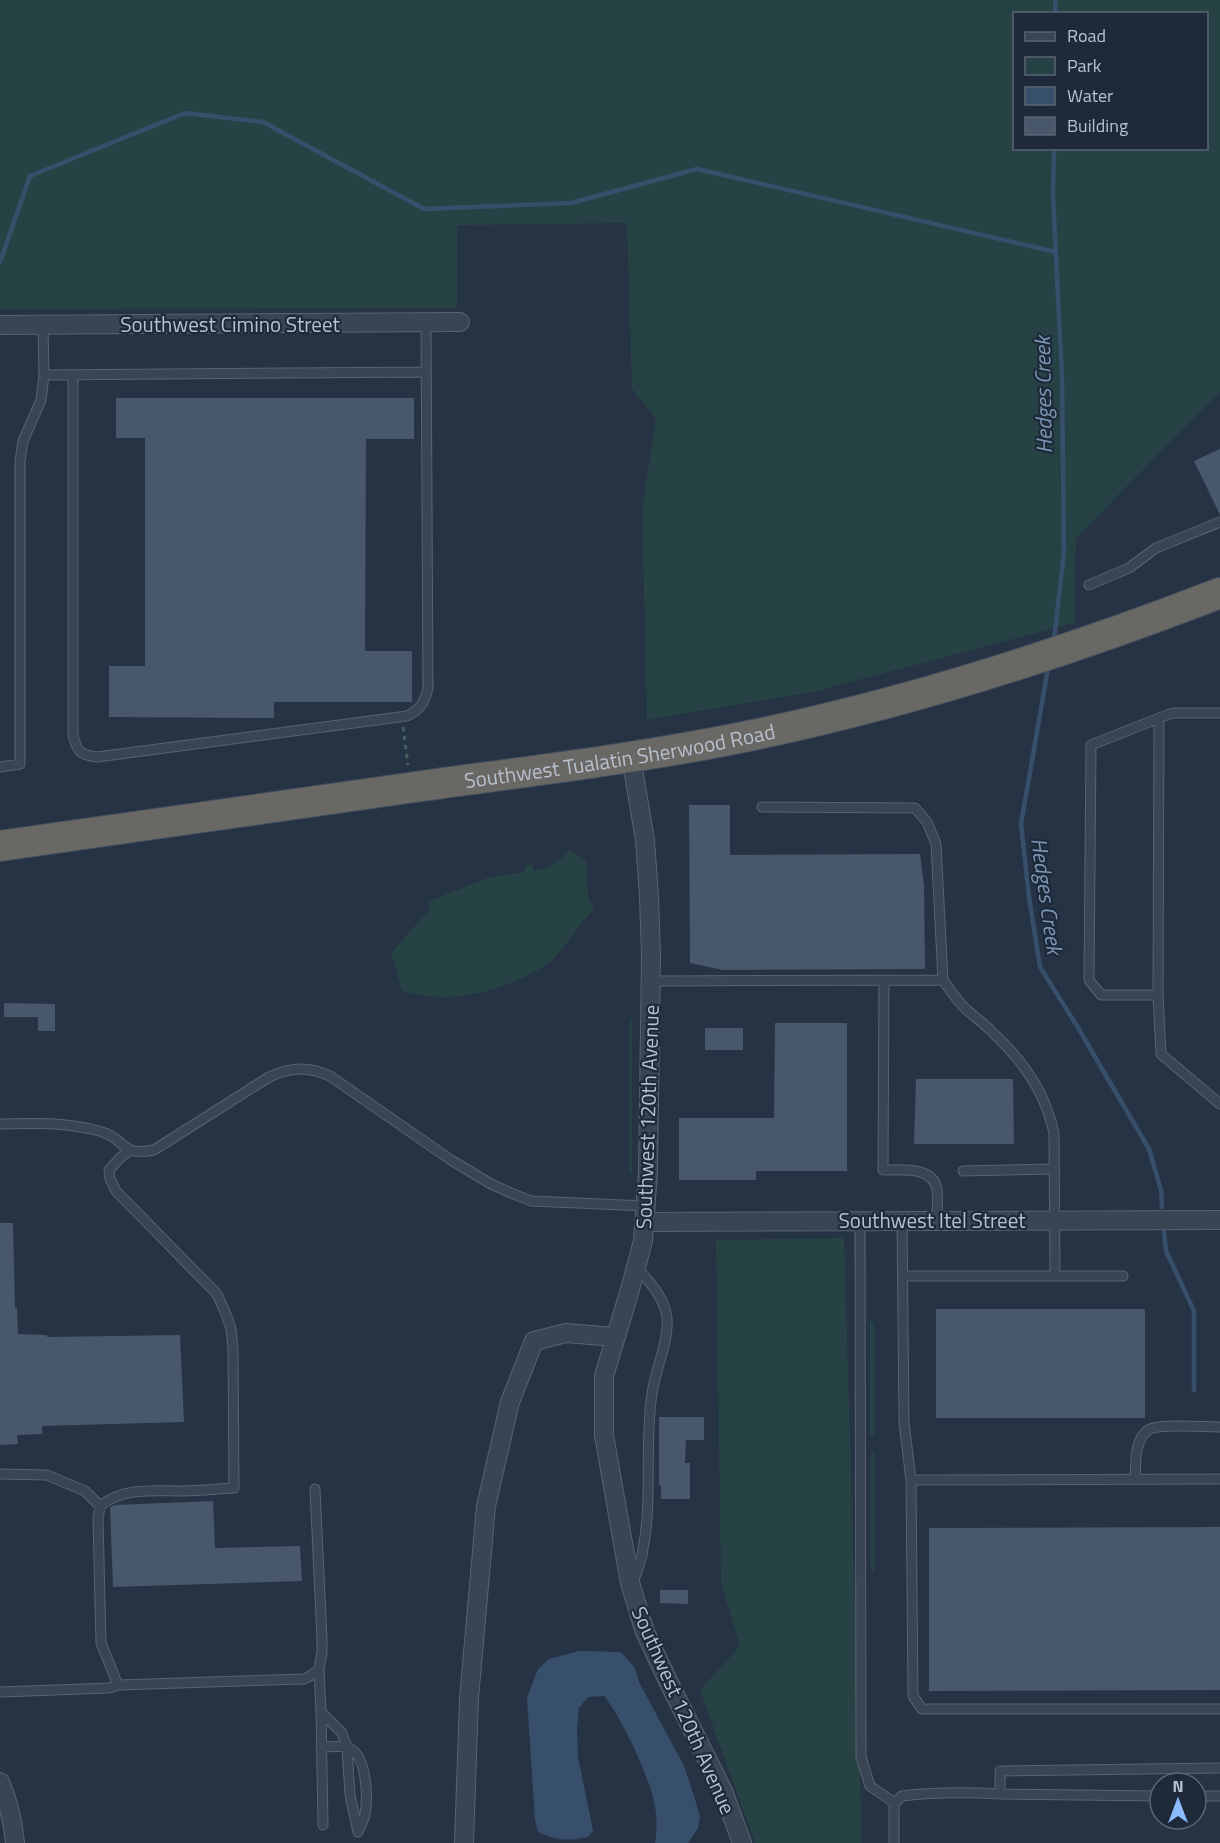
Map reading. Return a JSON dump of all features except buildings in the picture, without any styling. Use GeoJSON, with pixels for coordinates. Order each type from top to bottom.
{"type":"FeatureCollection","features":[{"type":"Feature","properties":{"kind":"highway","name":"Southwest Tualatin Sherwood Road"},"geometry":{"type":"LineString","coordinates":[[0,846],[631,757],[760,734],[881,704],[1003,669],[1094,640],[1220,593]]}},
{"type":"Feature","properties":{"kind":"street","name":"Southwest Cimino Street"},"geometry":{"type":"LineString","coordinates":[[0,325],[460,322]]}},
{"type":"Feature","properties":{"kind":"street","name":"Southwest 120th Avenue"},"geometry":{"type":"LineString","coordinates":[[631,757],[645,840],[649,896],[651,981],[648,1172],[643,1241],[604,1376],[604,1435],[632,1588],[645,1632],[723,1791],[742,1843]]}},
{"type":"Feature","properties":{"kind":"street","name":"Southwest Itel Street"},"geometry":{"type":"LineString","coordinates":[[645,1214],[860,1220],[1220,1220]]}},
{"type":"Feature","properties":{"kind":"street"},"geometry":{"type":"LineString","coordinates":[[464,1843],[469,1698],[486,1506],[510,1402],[534,1341],[566,1333],[615,1337]]}},
{"type":"Feature","properties":{"kind":"street"},"geometry":{"type":"LineString","coordinates":[[0,1782],[6,1796],[15,1843]]}},
{"type":"Feature","properties":{"kind":"lane"},"geometry":{"type":"LineString","coordinates":[[73,376],[73,735],[76,747],[85,755],[98,757],[403,716],[417,711],[425,701],[428,689],[426,322]]}},
{"type":"Feature","properties":{"kind":"lane"},"geometry":{"type":"LineString","coordinates":[[0,767],[20,764],[20,461],[22,441],[40,400],[44,375],[43,325]]}},
{"type":"Feature","properties":{"kind":"lane"},"geometry":{"type":"LineString","coordinates":[[44,375],[426,372]]}},
{"type":"Feature","properties":{"kind":"lane"},"geometry":{"type":"LineString","coordinates":[[1089,585],[1129,568],[1156,548],[1220,522]]}},
{"type":"Feature","properties":{"kind":"lane"},"geometry":{"type":"LineString","coordinates":[[1158,995],[1101,995],[1089,980],[1091,745],[1172,713],[1220,713]]}},
{"type":"Feature","properties":{"kind":"lane"},"geometry":{"type":"LineString","coordinates":[[1159,718],[1158,995],[1161,1054],[1220,1104]]}},
{"type":"Feature","properties":{"kind":"lane"},"geometry":{"type":"LineString","coordinates":[[762,807],[915,808],[927,822],[936,844],[943,980],[964,1008],[990,1029],[1018,1059],[1039,1089],[1050,1115],[1054,1134],[1055,1276]]}},
{"type":"Feature","properties":{"kind":"lane"},"geometry":{"type":"LineString","coordinates":[[651,981],[943,980]]}},
{"type":"Feature","properties":{"kind":"lane"},"geometry":{"type":"LineString","coordinates":[[884,981],[883,1170],[921,1172],[932,1178],[937,1188],[937,1220]]}},
{"type":"Feature","properties":{"kind":"lane"},"geometry":{"type":"LineString","coordinates":[[0,1124],[50,1122],[102,1132],[113,1137],[130,1151],[140,1153],[154,1150],[269,1077],[285,1070],[316,1070],[330,1076],[451,1160],[510,1193],[531,1201],[645,1214]]}},
{"type":"Feature","properties":{"kind":"lane"},"geometry":{"type":"LineString","coordinates":[[118,1685],[101,1643],[98,1519],[100,1506],[109,1498],[124,1493],[234,1488],[231,1329],[216,1294],[116,1191],[110,1179],[109,1170],[130,1151]]}},
{"type":"Feature","properties":{"kind":"lane"},"geometry":{"type":"LineString","coordinates":[[963,1171],[1055,1169]]}},
{"type":"Feature","properties":{"kind":"lane"},"geometry":{"type":"LineString","coordinates":[[860,1220],[861,1757],[870,1786],[895,1803]]}},
{"type":"Feature","properties":{"kind":"lane"},"geometry":{"type":"LineString","coordinates":[[902,1220],[904,1422],[911,1480],[913,1696],[922,1708],[1220,1709]]}},
{"type":"Feature","properties":{"kind":"lane"},"geometry":{"type":"LineString","coordinates":[[632,1588],[643,1550],[647,1515],[652,1393],[667,1317],[663,1302],[651,1283],[636,1267]]}},
{"type":"Feature","properties":{"kind":"lane"},"geometry":{"type":"LineString","coordinates":[[903,1276],[1123,1276]]}},
{"type":"Feature","properties":{"kind":"lane"},"geometry":{"type":"LineString","coordinates":[[1135,1479],[1136,1454],[1141,1438],[1149,1429],[1160,1426],[1220,1426]]}},
{"type":"Feature","properties":{"kind":"lane"},"geometry":{"type":"LineString","coordinates":[[0,1474],[47,1475],[85,1491],[100,1506]]}},
{"type":"Feature","properties":{"kind":"lane"},"geometry":{"type":"LineString","coordinates":[[911,1480],[1220,1479]]}},
{"type":"Feature","properties":{"kind":"lane"},"geometry":{"type":"LineString","coordinates":[[315,1490],[322,1639],[319,1669],[323,1825]]}},
{"type":"Feature","properties":{"kind":"lane"},"geometry":{"type":"LineString","coordinates":[[0,1692],[109,1688],[118,1685],[304,1679],[312,1676],[319,1669]]}},
{"type":"Feature","properties":{"kind":"lane"},"geometry":{"type":"LineString","coordinates":[[321,1712],[342,1733],[347,1747],[350,1795],[358,1832],[365,1814],[364,1769],[356,1752],[347,1747],[321,1747]]}},
{"type":"Feature","properties":{"kind":"lane"},"geometry":{"type":"LineString","coordinates":[[1000,1794],[1000,1771],[1220,1768]]}},
{"type":"Feature","properties":{"kind":"lane"},"geometry":{"type":"LineString","coordinates":[[894,1843],[895,1803],[902,1796],[976,1792],[1148,1796]]}},
{"type":"Feature","properties":{"kind":"path"},"geometry":{"type":"LineString","coordinates":[[403,716],[412,788]]}},
{"type":"Feature","properties":{"kind":"green space"},"geometry":{"type":"Polygon","coordinates":[[[0,0],[1220,0],[1220,392],[1076,538],[1074,623],[813,692],[647,720],[642,509],[656,419],[632,389],[627,223],[457,225],[457,308],[0,309],[0,0]]]}},
{"type":"Feature","properties":{"kind":"green space"},"geometry":{"type":"Polygon","coordinates":[[[570,850],[586,861],[588,895],[594,910],[549,963],[509,984],[464,996],[433,997],[402,991],[391,953],[429,910],[429,901],[490,877],[525,872],[525,866],[532,865],[534,871],[544,869],[558,861],[570,850]]]}},
{"type":"Feature","properties":{"kind":"green space"},"geometry":{"type":"Polygon","coordinates":[[[630,1018],[632,1018],[632,1173],[629,1173],[630,1018]]]}},
{"type":"Feature","properties":{"kind":"green space"},"geometry":{"type":"Polygon","coordinates":[[[844,1238],[862,1843],[755,1843],[700,1690],[740,1646],[721,1583],[716,1240],[844,1238]]]}},
{"type":"Feature","properties":{"kind":"green space"},"geometry":{"type":"Polygon","coordinates":[[[870,1322],[874,1322],[874,1436],[870,1436],[870,1322]]]}},
{"type":"Feature","properties":{"kind":"green space"},"geometry":{"type":"Polygon","coordinates":[[[871,1452],[874,1452],[874,1571],[871,1571],[871,1452]]]}},
{"type":"Feature","properties":{"kind":"water"},"geometry":{"type":"Polygon","coordinates":[[[579,1651],[621,1652],[635,1668],[639,1682],[684,1766],[695,1799],[700,1817],[698,1828],[688,1843],[655,1843],[656,1811],[648,1781],[627,1733],[604,1696],[588,1697],[579,1708],[577,1728],[578,1757],[593,1831],[588,1837],[568,1840],[557,1839],[538,1832],[535,1820],[527,1698],[538,1669],[549,1659],[579,1651]]]}},
{"type":"Feature","properties":{"kind":"waterway","name":"Hedges Creek"},"geometry":{"type":"LineString","coordinates":[[1055,0],[1056,12]]}},
{"type":"Feature","properties":{"kind":"waterway"},"geometry":{"type":"LineString","coordinates":[[0,262],[30,176],[185,113],[263,122],[424,209],[571,203],[697,169],[1056,252]]}},
{"type":"Feature","properties":{"kind":"waterway","name":"Hedges Creek"},"geometry":{"type":"LineString","coordinates":[[1054,150],[1053,196],[1062,377],[1064,552],[1054,639]]}},
{"type":"Feature","properties":{"kind":"waterway","name":"Hedges Creek"},"geometry":{"type":"LineString","coordinates":[[1048,668],[1021,824],[1040,967],[1149,1149],[1161,1190],[1162,1207]]}},
{"type":"Feature","properties":{"kind":"waterway","name":"Hedges Creek"},"geometry":{"type":"LineString","coordinates":[[1164,1232],[1166,1251],[1194,1311],[1194,1390]]}}]}
